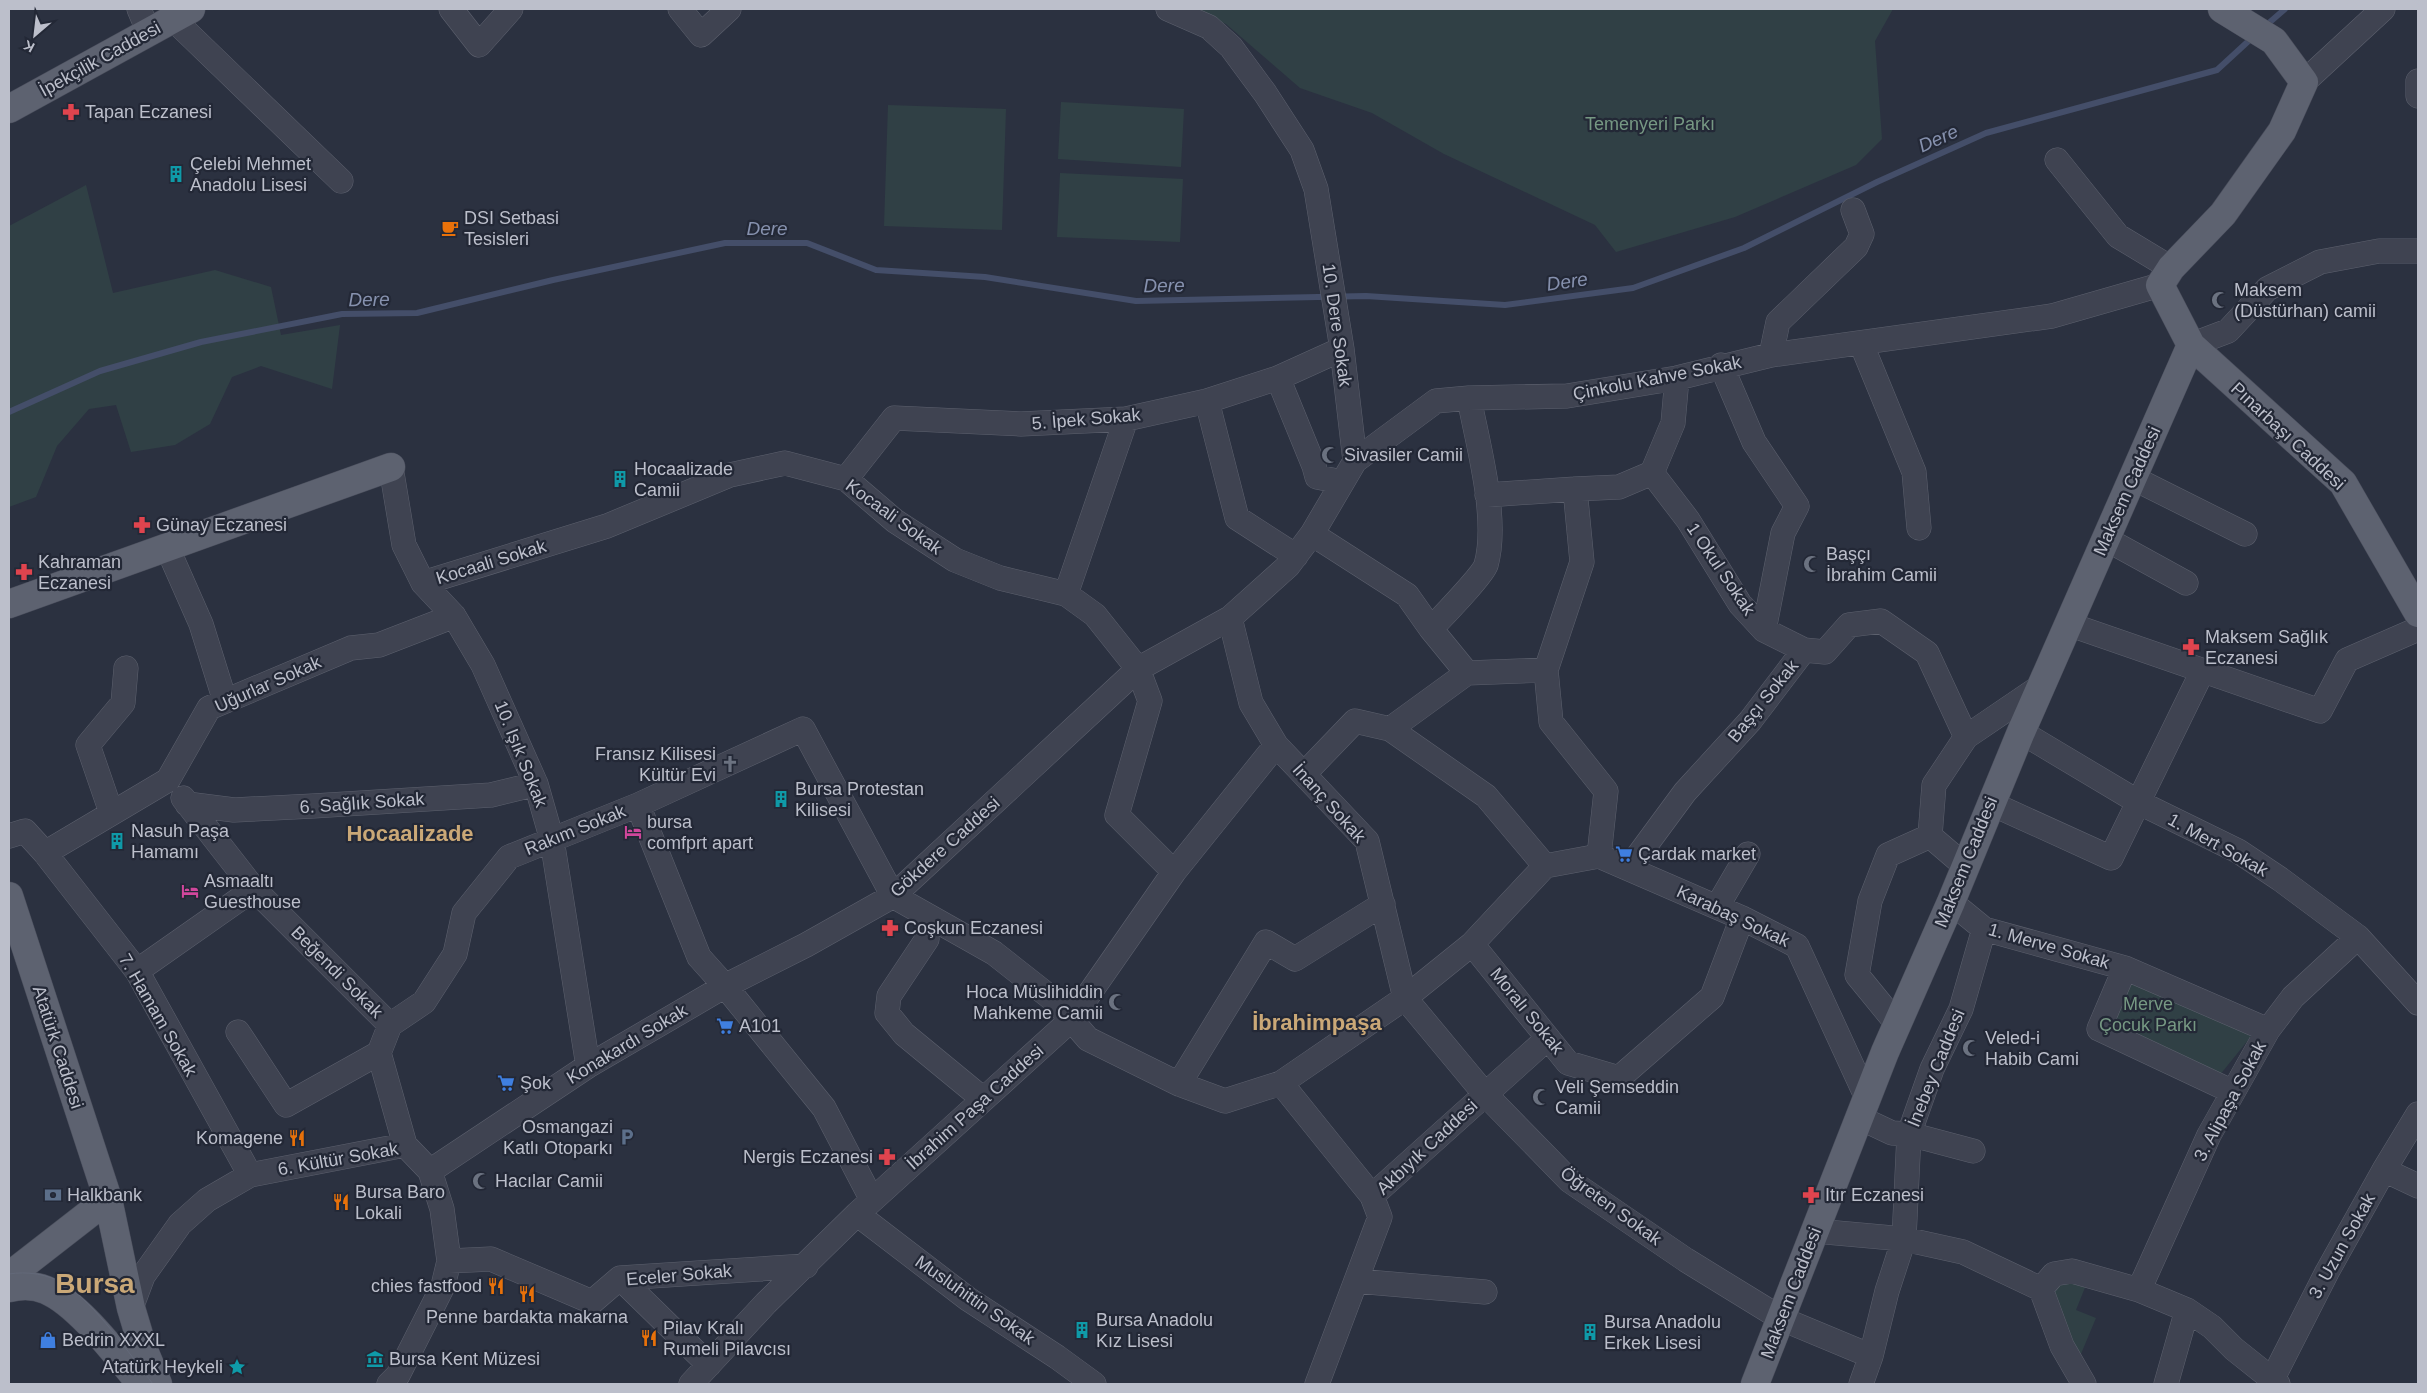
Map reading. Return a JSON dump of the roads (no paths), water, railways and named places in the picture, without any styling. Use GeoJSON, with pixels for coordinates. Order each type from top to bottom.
{"type":"FeatureCollection","features":[{"type":"Feature","properties":{"kind":"main road"},"geometry":{"type":"LineString","coordinates":[[2191,346],[2166,276],[2223,214],[2282,131],[2304,82],[2274,41],[2222,9]]}},
{"type":"Feature","properties":{"kind":"main road","name":"İpekçilik Caddesi"},"geometry":{"type":"LineString","coordinates":[[9,109],[144,21],[182,14]]}},
{"type":"Feature","properties":{"kind":"main road","name":"Maksem Caddesi"},"geometry":{"type":"LineString","coordinates":[[1755,1384],[1782,1319],[1862,1107],[1951,902],[1990,803],[2191,346]]}},
{"type":"Feature","properties":{"kind":"main road","name":"Pınarbaşı Caddesi"},"geometry":{"type":"LineString","coordinates":[[2191,346],[2342,484],[2418,613]]}},
{"type":"Feature","properties":{"kind":"main road"},"geometry":{"type":"LineString","coordinates":[[9,604],[391,468]]}},
{"type":"Feature","properties":{"kind":"main road","name":"Atatürk Caddesi"},"geometry":{"type":"LineString","coordinates":[[9,896],[108,1198],[131,1308],[143,1348],[158,1384]]}},
{"type":"Feature","properties":{"kind":"main road"},"geometry":{"type":"LineString","coordinates":[[9,1276],[108,1198]]}},
{"type":"Feature","properties":{"kind":"main road"},"geometry":{"type":"LineString","coordinates":[[9,1288],[23,1285],[45,1290],[57,1296],[84,1319],[141,1384]]}},
{"type":"Feature","properties":{"kind":"street"},"geometry":{"type":"LineString","coordinates":[[451,9],[479,45],[511,9]]}},
{"type":"Feature","properties":{"kind":"street"},"geometry":{"type":"LineString","coordinates":[[680,9],[701,35],[729,9]]}},
{"type":"Feature","properties":{"kind":"street","name":"10. Dere Sokak"},"geometry":{"type":"LineString","coordinates":[[1168,9],[1209,27],[1231,47],[1266,93],[1302,150],[1316,189],[1342,349],[1355,460]]}},
{"type":"Feature","properties":{"kind":"street"},"geometry":{"type":"LineString","coordinates":[[2304,82],[2383,9]]}},
{"type":"Feature","properties":{"kind":"street"},"geometry":{"type":"LineString","coordinates":[[182,14],[341,181]]}},
{"type":"Feature","properties":{"kind":"street"},"geometry":{"type":"LineString","coordinates":[[2418,81],[2418,96]]}},
{"type":"Feature","properties":{"kind":"street"},"geometry":{"type":"LineString","coordinates":[[2057,160],[2118,236],[2166,276]]}},
{"type":"Feature","properties":{"kind":"street"},"geometry":{"type":"LineString","coordinates":[[1771,355],[1778,322],[1856,247],[1862,234],[1853,210]]}},
{"type":"Feature","properties":{"kind":"street"},"geometry":{"type":"LineString","coordinates":[[2191,346],[2228,331],[2267,289],[2320,262],[2379,251],[2418,251]]}},
{"type":"Feature","properties":{"kind":"street","name":"Çinkolu Kahve Sokak"},"geometry":{"type":"LineString","coordinates":[[1138,669],[1230,618],[1288,566],[1312,534],[1355,460],[1436,401],[1469,398],[1567,396],[1677,378],[1721,365],[1771,355],[2052,316],[2166,276]]}},
{"type":"Feature","properties":{"kind":"street"},"geometry":{"type":"LineString","coordinates":[[1861,343],[1914,472],[1919,528]]}},
{"type":"Feature","properties":{"kind":"street","name":"5. İpek Sokak"},"geometry":{"type":"LineString","coordinates":[[846,479],[894,418],[1021,424],[1126,419],[1207,401],[1278,378],[1342,349]]}},
{"type":"Feature","properties":{"kind":"street"},"geometry":{"type":"LineString","coordinates":[[1721,365],[1754,442],[1797,506],[1783,533],[1764,630]]}},
{"type":"Feature","properties":{"kind":"street"},"geometry":{"type":"LineString","coordinates":[[1278,378],[1314,466],[1316,477],[1342,482]]}},
{"type":"Feature","properties":{"kind":"street"},"geometry":{"type":"LineString","coordinates":[[1487,495],[1619,486],[1652,472],[1673,423],[1677,378]]}},
{"type":"Feature","properties":{"kind":"street"},"geometry":{"type":"LineString","coordinates":[[1431,629],[1485,566],[1489,530],[1487,495],[1469,398]]}},
{"type":"Feature","properties":{"kind":"street"},"geometry":{"type":"LineString","coordinates":[[1207,401],[1237,518],[1296,556]]}},
{"type":"Feature","properties":{"kind":"street"},"geometry":{"type":"LineString","coordinates":[[1066,594],[1126,419]]}},
{"type":"Feature","properties":{"kind":"street","name":"Kocaali Sokak"},"geometry":{"type":"LineString","coordinates":[[423,583],[606,526],[730,475],[785,463],[846,479],[895,522],[955,560],[1000,578],[1066,594],[1095,615],[1138,669]]}},
{"type":"Feature","properties":{"kind":"street","name":"10. Işık Sokak"},"geometry":{"type":"LineString","coordinates":[[391,468],[404,545],[423,583],[454,616],[483,665],[536,784],[552,840],[588,1066]]}},
{"type":"Feature","properties":{"kind":"street","name":"1 Okul Sokak"},"geometry":{"type":"LineString","coordinates":[[1652,472],[1688,520],[1740,604],[1764,630],[1804,650]]}},
{"type":"Feature","properties":{"kind":"street"},"geometry":{"type":"LineString","coordinates":[[2133,478],[2245,534]]}},
{"type":"Feature","properties":{"kind":"street"},"geometry":{"type":"LineString","coordinates":[[893,896],[994,953],[1054,1001],[1088,1039],[1178,1084],[1225,1101],[1281,1083],[1405,998],[1472,944],[1545,866],[1599,856],[1606,791],[1551,722],[1546,670],[1582,562],[1575,490]]}},
{"type":"Feature","properties":{"kind":"street"},"geometry":{"type":"LineString","coordinates":[[1312,534],[1407,594],[1431,629],[1467,673]]}},
{"type":"Feature","properties":{"kind":"street"},"geometry":{"type":"LineString","coordinates":[[2106,539],[2186,583]]}},
{"type":"Feature","properties":{"kind":"street"},"geometry":{"type":"LineString","coordinates":[[167,547],[201,624],[225,702]]}},
{"type":"Feature","properties":{"kind":"street","name":"Uğurlar Sokak"},"geometry":{"type":"LineString","coordinates":[[168,780],[209,708],[351,648],[379,645],[454,616]]}},
{"type":"Feature","properties":{"kind":"street","name":"İnanç Sokak"},"geometry":{"type":"LineString","coordinates":[[1230,618],[1251,703],[1276,745],[1367,841],[1405,998]]}},
{"type":"Feature","properties":{"kind":"street","name":"Başçı Sokak"},"geometry":{"type":"LineString","coordinates":[[1629,868],[1685,792],[1750,720],[1804,650],[1825,652],[1848,625],[1881,620],[1927,653],[1966,737]]}},
{"type":"Feature","properties":{"kind":"street"},"geometry":{"type":"LineString","coordinates":[[2068,624],[2202,672],[2320,711],[2347,660],[2418,630]]}},
{"type":"Feature","properties":{"kind":"street"},"geometry":{"type":"LineString","coordinates":[[111,812],[88,745],[124,703],[126,668]]}},
{"type":"Feature","properties":{"kind":"street"},"geometry":{"type":"LineString","coordinates":[[1138,669],[1150,701],[1117,815],[1174,872]]}},
{"type":"Feature","properties":{"kind":"street","name":"Gökdere Caddesi"},"geometry":{"type":"LineString","coordinates":[[725,986],[806,945],[893,896],[1138,669]]}},
{"type":"Feature","properties":{"kind":"street"},"geometry":{"type":"LineString","coordinates":[[1390,729],[1467,673],[1546,670]]}},
{"type":"Feature","properties":{"kind":"street"},"geometry":{"type":"LineString","coordinates":[[1990,803],[2111,858],[2140,803],[2202,672]]}},
{"type":"Feature","properties":{"kind":"street"},"geometry":{"type":"LineString","coordinates":[[1930,836],[1934,785],[1966,737],[2041,686]]}},
{"type":"Feature","properties":{"kind":"street"},"geometry":{"type":"LineString","coordinates":[[1304,774],[1355,720],[1390,729],[1486,796],[1545,866]]}},
{"type":"Feature","properties":{"kind":"street","name":"Rakım Sokak"},"geometry":{"type":"LineString","coordinates":[[390,1025],[424,1002],[455,954],[464,913],[509,857],[638,805],[804,729],[893,896]]}},
{"type":"Feature","properties":{"kind":"street","name":"1. Mert Sokak"},"geometry":{"type":"LineString","coordinates":[[2021,732],[2140,803],[2238,851],[2280,879],[2358,937],[2418,1003]]}},
{"type":"Feature","properties":{"kind":"street","name":"İbrahim Paşa Caddesi"},"geometry":{"type":"LineString","coordinates":[[691,1384],[766,1303],[806,1266],[864,1207],[1071,1020],[1174,872],[1276,745]]}},
{"type":"Feature","properties":{"kind":"street"},"geometry":{"type":"LineString","coordinates":[[45,853],[111,812],[168,780]]}},
{"type":"Feature","properties":{"kind":"street","name":"Beğendi Sokak"},"geometry":{"type":"LineString","coordinates":[[168,780],[254,888],[390,1025]]}},
{"type":"Feature","properties":{"kind":"street","name":"6. Sağlık Sokak"},"geometry":{"type":"LineString","coordinates":[[187,804],[234,810],[313,806],[490,795],[536,784]]}},
{"type":"Feature","properties":{"kind":"street"},"geometry":{"type":"LineString","coordinates":[[638,805],[698,958],[725,986],[824,1108],[864,1207]]}},
{"type":"Feature","properties":{"kind":"street","name":"7. Hamam Sokak"},"geometry":{"type":"LineString","coordinates":[[9,836],[25,831],[45,853],[137,971],[250,1175]]}},
{"type":"Feature","properties":{"kind":"street"},"geometry":{"type":"LineString","coordinates":[[1930,836],[1965,866]]}},
{"type":"Feature","properties":{"kind":"street"},"geometry":{"type":"LineString","coordinates":[[1897,1024],[1857,975],[1870,901],[1888,855],[1930,836]]}},
{"type":"Feature","properties":{"kind":"street"},"geometry":{"type":"LineString","coordinates":[[1718,907],[1748,854]]}},
{"type":"Feature","properties":{"kind":"street","name":"Karabaş Sokak"},"geometry":{"type":"LineString","coordinates":[[1599,856],[1718,907],[1797,946],[1862,1107]]}},
{"type":"Feature","properties":{"kind":"street"},"geometry":{"type":"LineString","coordinates":[[137,971],[254,888]]}},
{"type":"Feature","properties":{"kind":"street","name":"1. Merve Sokak"},"geometry":{"type":"LineString","coordinates":[[1951,902],[1984,928],[2125,968],[2268,1030]]}},
{"type":"Feature","properties":{"kind":"street"},"geometry":{"type":"LineString","coordinates":[[1178,1084],[1266,942],[1295,959],[1383,904]]}},
{"type":"Feature","properties":{"kind":"street","name":"Moralı Sokak"},"geometry":{"type":"LineString","coordinates":[[1472,944],[1568,1062],[1619,1078],[1712,997],[1742,918]]}},
{"type":"Feature","properties":{"kind":"street","name":"İnebey Caddesi"},"geometry":{"type":"LineString","coordinates":[[1861,1384],[1872,1356],[1887,1291],[1904,1239],[1909,1134],[1932,1069],[1961,1009],[1984,928]]}},
{"type":"Feature","properties":{"kind":"street","name":"3. Alipaşa Sokak"},"geometry":{"type":"LineString","coordinates":[[2140,1290],[2209,1135],[2268,1030],[2293,997],[2358,937]]}},
{"type":"Feature","properties":{"kind":"street"},"geometry":{"type":"LineString","coordinates":[[927,939],[889,996],[887,1013],[904,1034],[984,1099]]}},
{"type":"Feature","properties":{"kind":"street","name":"1. Merve Sokak"},"geometry":{"type":"LineString","coordinates":[[2125,968],[2099,1029],[2233,1092]]}},
{"type":"Feature","properties":{"kind":"street","name":"Konakardı Sokak"},"geometry":{"type":"LineString","coordinates":[[430,1170],[588,1066],[725,986]]}},
{"type":"Feature","properties":{"kind":"street","name":"Öğreten Sokak"},"geometry":{"type":"LineString","coordinates":[[1405,998],[1484,1093],[1570,1181],[1686,1260],[1782,1319],[1872,1356]]}},
{"type":"Feature","properties":{"kind":"street"},"geometry":{"type":"LineString","coordinates":[[390,1025],[379,1053],[405,1145]]}},
{"type":"Feature","properties":{"kind":"street"},"geometry":{"type":"LineString","coordinates":[[238,1032],[286,1105],[379,1053]]}},
{"type":"Feature","properties":{"kind":"street","name":"Akbıyık Caddesi"},"geometry":{"type":"LineString","coordinates":[[1317,1384],[1380,1217],[1372,1196],[1484,1093],[1548,1038]]}},
{"type":"Feature","properties":{"kind":"street"},"geometry":{"type":"LineString","coordinates":[[1281,1083],[1372,1196]]}},
{"type":"Feature","properties":{"kind":"street"},"geometry":{"type":"LineString","coordinates":[[1862,1107],[1892,1133],[1909,1134],[1973,1151]]}},
{"type":"Feature","properties":{"kind":"street","name":"3. Uzun Sokak"},"geometry":{"type":"LineString","coordinates":[[2273,1383],[2327,1272],[2384,1170],[2418,1114]]}},
{"type":"Feature","properties":{"kind":"street","name":"6. Kültür Sokak"},"geometry":{"type":"LineString","coordinates":[[131,1308],[143,1276],[180,1224],[207,1200],[250,1175],[405,1145],[430,1170],[442,1209],[449,1261],[443,1286],[398,1375],[389,1384]]}},
{"type":"Feature","properties":{"kind":"street"},"geometry":{"type":"LineString","coordinates":[[2384,1170],[2418,1186]]}},
{"type":"Feature","properties":{"kind":"street","name":"Musluhittin Sokak"},"geometry":{"type":"LineString","coordinates":[[864,1207],[968,1299],[1057,1357],[1094,1384]]}},
{"type":"Feature","properties":{"kind":"street"},"geometry":{"type":"LineString","coordinates":[[1815,1231],[1904,1239],[1963,1252],[2041,1289],[2062,1346],[2084,1384]]}},
{"type":"Feature","properties":{"kind":"street","name":"Eceler Sokak"},"geometry":{"type":"LineString","coordinates":[[449,1261],[491,1258],[592,1302],[620,1278],[806,1266]]}},
{"type":"Feature","properties":{"kind":"street"},"geometry":{"type":"LineString","coordinates":[[2041,1289],[2054,1274],[2072,1271],[2140,1290],[2187,1310],[2212,1327],[2273,1383]]}},
{"type":"Feature","properties":{"kind":"street"},"geometry":{"type":"LineString","coordinates":[[620,1278],[709,1364]]}},
{"type":"Feature","properties":{"kind":"street"},"geometry":{"type":"LineString","coordinates":[[1356,1281],[1485,1292]]}},
{"type":"Feature","properties":{"kind":"street"},"geometry":{"type":"LineString","coordinates":[[2166,1384],[2187,1310]]}},
{"type":"Feature","properties":{"kind":"waterway","name":"Dere"},"geometry":{"type":"LineString","coordinates":[[2263,28],[2285,9]]}},
{"type":"Feature","properties":{"kind":"waterway","name":"Dere"},"geometry":{"type":"LineString","coordinates":[[9,412],[100,371],[201,342],[342,314],[417,313],[553,280],[725,243],[807,243],[876,270],[985,277],[1136,301],[1366,296],[1505,305],[1633,288],[1744,248],[1877,182],[1986,133],[2217,70],[2254,36]]}},
{"type":"Feature","properties":{"kind":"tram line"},"geometry":{"type":"LineString","coordinates":[[9,1274],[30,1273],[44,1276],[64,1284],[76,1293],[112,1330],[153,1384]]}},
{"type":"Feature","properties":{"kind":"place","name":"Tapan Eczanesi"},"geometry":{"type":"Point","coordinates":[71,112]}},
{"type":"Feature","properties":{"kind":"place","name":"Çelebi Mehmet Anadolu Lisesi"},"geometry":{"type":"Point","coordinates":[176,174]}},
{"type":"Feature","properties":{"kind":"place","name":"DSI Setbasi Tesisleri"},"geometry":{"type":"Point","coordinates":[450,228]}},
{"type":"Feature","properties":{"kind":"place","name":"Maksem (Düstürhan) camii"},"geometry":{"type":"Point","coordinates":[2220,300]}},
{"type":"Feature","properties":{"kind":"place","name":"Sivasiler Camii"},"geometry":{"type":"Point","coordinates":[1330,455]}},
{"type":"Feature","properties":{"kind":"place","name":"Hocaalizade Camii"},"geometry":{"type":"Point","coordinates":[620,479]}},
{"type":"Feature","properties":{"kind":"place","name":"Günay Eczanesi"},"geometry":{"type":"Point","coordinates":[142,525]}},
{"type":"Feature","properties":{"kind":"place","name":"Başçı İbrahim Camii"},"geometry":{"type":"Point","coordinates":[1812,564]}},
{"type":"Feature","properties":{"kind":"place","name":"Kahraman Eczanesi"},"geometry":{"type":"Point","coordinates":[24,572]}},
{"type":"Feature","properties":{"kind":"place","name":"Maksem Sağlık Eczanesi"},"geometry":{"type":"Point","coordinates":[2191,647]}},
{"type":"Feature","properties":{"kind":"place","name":"Fransız Kilisesi Kültür Evi"},"geometry":{"type":"Point","coordinates":[730,764]}},
{"type":"Feature","properties":{"kind":"place","name":"Bursa Protestan Kilisesi"},"geometry":{"type":"Point","coordinates":[781,799]}},
{"type":"Feature","properties":{"kind":"place","name":"bursa comfprt apart"},"geometry":{"type":"Point","coordinates":[633,832]}},
{"type":"Feature","properties":{"kind":"place","name":"Nasuh Paşa Hamamı"},"geometry":{"type":"Point","coordinates":[117,841]}},
{"type":"Feature","properties":{"kind":"place","name":"Çardak market"},"geometry":{"type":"Point","coordinates":[1624,854]}},
{"type":"Feature","properties":{"kind":"place","name":"Asmaaltı Guesthouse"},"geometry":{"type":"Point","coordinates":[190,891]}},
{"type":"Feature","properties":{"kind":"place","name":"Coşkun Eczanesi"},"geometry":{"type":"Point","coordinates":[890,928]}},
{"type":"Feature","properties":{"kind":"place","name":"Hoca Müslihiddin Mahkeme Camii"},"geometry":{"type":"Point","coordinates":[1117,1002]}},
{"type":"Feature","properties":{"kind":"place","name":"A101"},"geometry":{"type":"Point","coordinates":[725,1026]}},
{"type":"Feature","properties":{"kind":"place","name":"Veled-i Habib Cami"},"geometry":{"type":"Point","coordinates":[1971,1048]}},
{"type":"Feature","properties":{"kind":"place","name":"Şok"},"geometry":{"type":"Point","coordinates":[506,1083]}},
{"type":"Feature","properties":{"kind":"place","name":"Veli Şemseddin Camii"},"geometry":{"type":"Point","coordinates":[1541,1097]}},
{"type":"Feature","properties":{"kind":"place","name":"Osmangazi Katlı Otoparkı"},"geometry":{"type":"Point","coordinates":[627,1137]}},
{"type":"Feature","properties":{"kind":"place","name":"Komagene"},"geometry":{"type":"Point","coordinates":[297,1138]}},
{"type":"Feature","properties":{"kind":"place","name":"Nergis Eczanesi"},"geometry":{"type":"Point","coordinates":[887,1157]}},
{"type":"Feature","properties":{"kind":"place","name":"Hacılar Camii"},"geometry":{"type":"Point","coordinates":[481,1181]}},
{"type":"Feature","properties":{"kind":"place","name":"Halkbank"},"geometry":{"type":"Point","coordinates":[53,1195]}},
{"type":"Feature","properties":{"kind":"place","name":"Itır Eczanesi"},"geometry":{"type":"Point","coordinates":[1811,1195]}},
{"type":"Feature","properties":{"kind":"place","name":"Bursa Baro Lokali"},"geometry":{"type":"Point","coordinates":[341,1202]}},
{"type":"Feature","properties":{"kind":"place","name":"chies fastfood"},"geometry":{"type":"Point","coordinates":[496,1286]}},
{"type":"Feature","properties":{"kind":"place","name":"Penne bardakta makarna"},"geometry":{"type":"Point","coordinates":[527,1294]}},
{"type":"Feature","properties":{"kind":"place","name":"Bursa Anadolu Kız Lisesi"},"geometry":{"type":"Point","coordinates":[1082,1330]}},
{"type":"Feature","properties":{"kind":"place","name":"Bursa Anadolu Erkek Lisesi"},"geometry":{"type":"Point","coordinates":[1590,1332]}},
{"type":"Feature","properties":{"kind":"place","name":"Pilav Kralı Rumeli Pilavcısı"},"geometry":{"type":"Point","coordinates":[649,1338]}},
{"type":"Feature","properties":{"kind":"place","name":"Bedrin XXXL"},"geometry":{"type":"Point","coordinates":[48,1340]}},
{"type":"Feature","properties":{"kind":"place","name":"Bursa Kent Müzesi"},"geometry":{"type":"Point","coordinates":[375,1359]}},
{"type":"Feature","properties":{"kind":"place","name":"Atatürk Heykeli"},"geometry":{"type":"Point","coordinates":[237,1367]}},
{"type":"Feature","properties":{"kind":"district","name":"Hocaalizade"},"geometry":{"type":"Point","coordinates":[410,833]}},
{"type":"Feature","properties":{"kind":"district","name":"İbrahimpaşa"},"geometry":{"type":"Point","coordinates":[1317,1022]}},
{"type":"Feature","properties":{"kind":"district","name":"Bursa"},"geometry":{"type":"Point","coordinates":[95,1283]}},
{"type":"Feature","properties":{"kind":"park label","name":"Temenyeri Parkı"},"geometry":{"type":"Point","coordinates":[1650,124]}},
{"type":"Feature","properties":{"kind":"park label","name":"Merve Çocuk Parkı"},"geometry":{"type":"Point","coordinates":[2148,1014]}}]}
